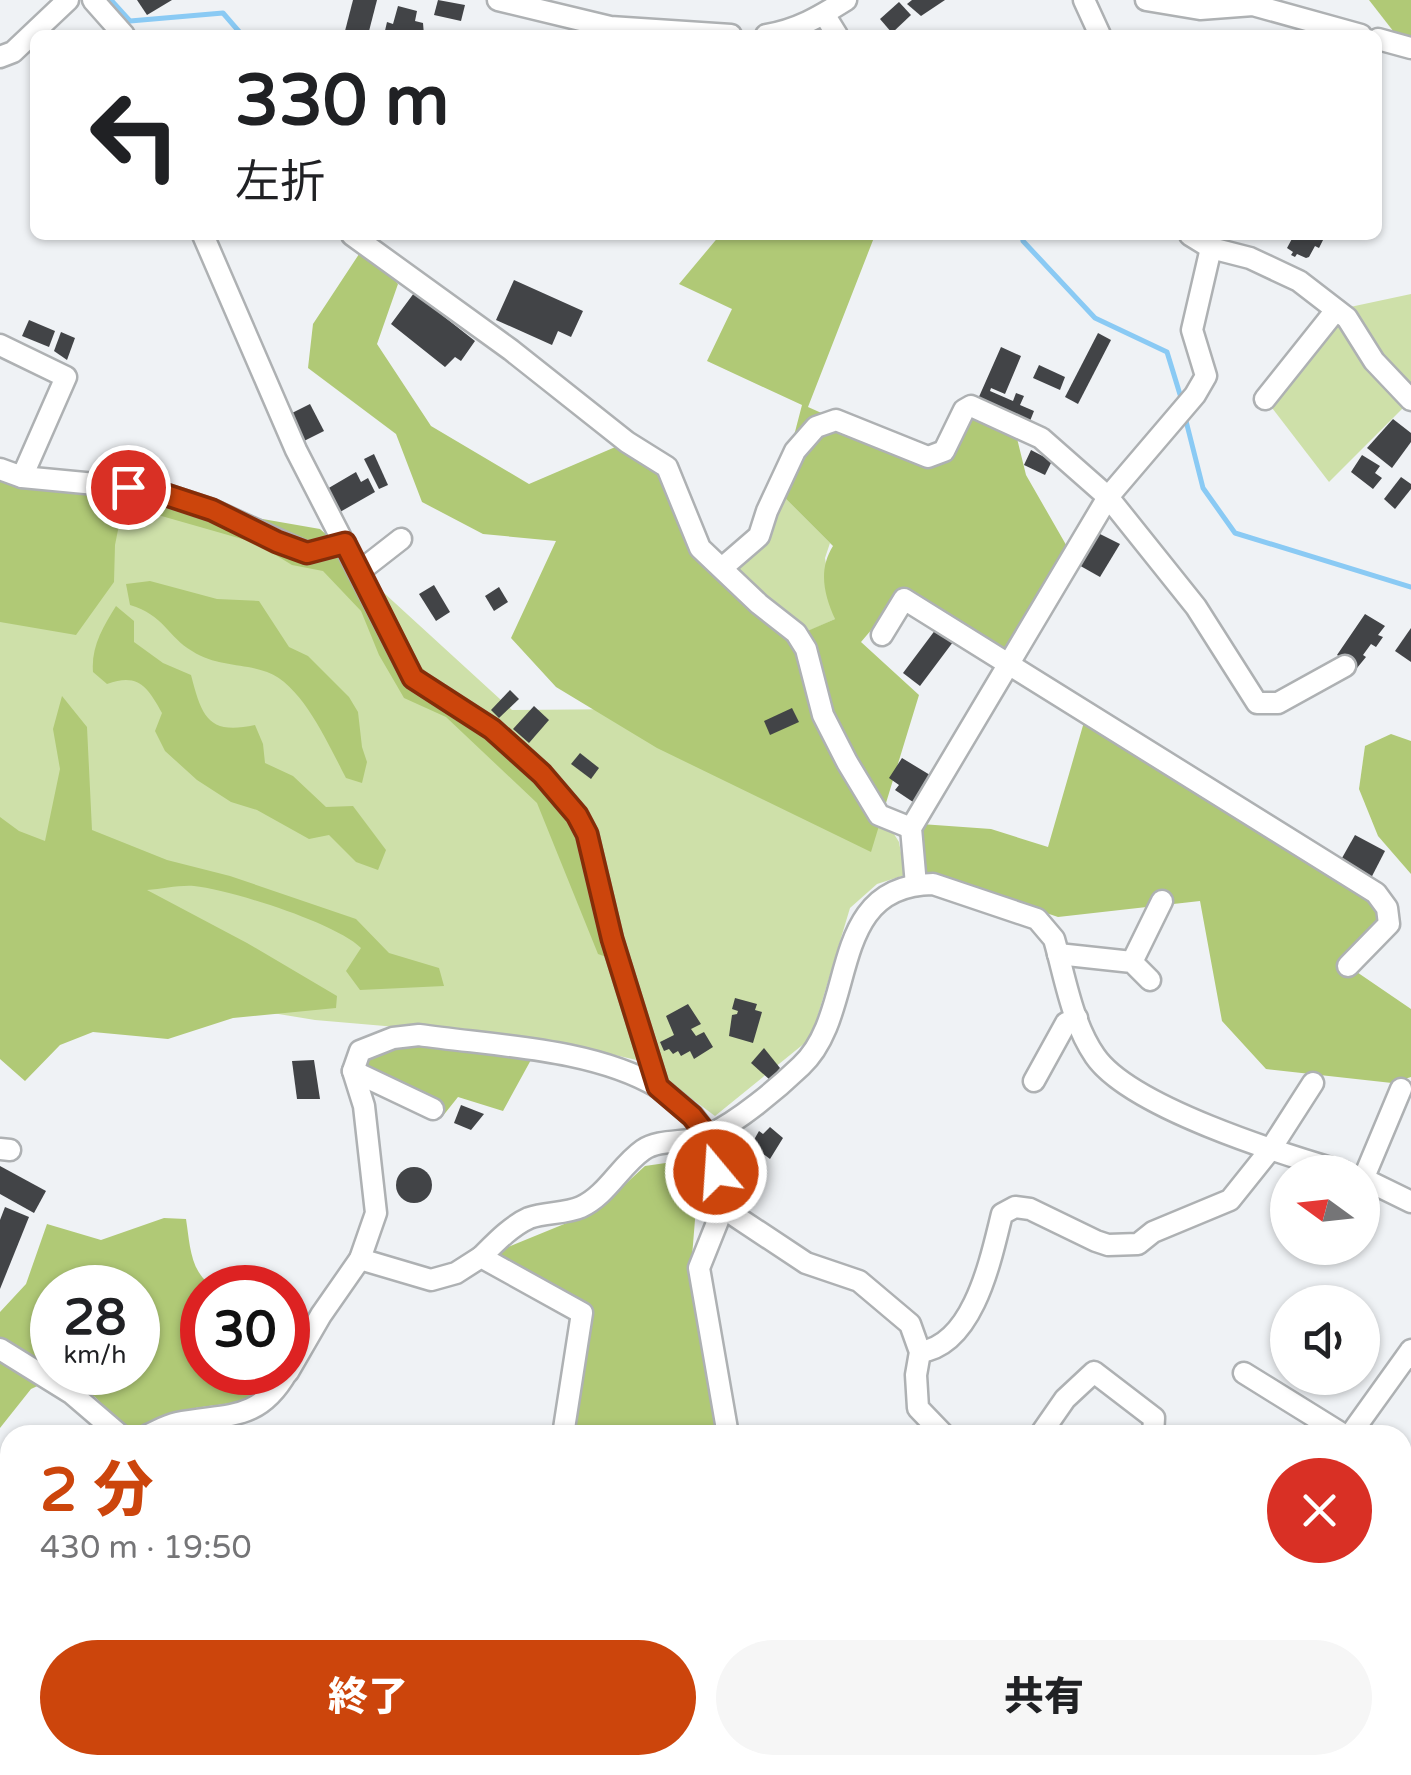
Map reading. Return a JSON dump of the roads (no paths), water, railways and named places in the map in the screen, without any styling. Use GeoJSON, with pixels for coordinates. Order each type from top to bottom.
{"type":"FeatureCollection","features":[{"type":"Feature","properties":{"kind":"street"},"geometry":{"type":"LineString","coordinates":[[36,30],[68,0]]}},
{"type":"Feature","properties":{"kind":"street"},"geometry":{"type":"LineString","coordinates":[[93,0],[120,30]]}},
{"type":"Feature","properties":{"kind":"street"},"geometry":{"type":"LineString","coordinates":[[498,0],[610,27],[655,30]]}},
{"type":"Feature","properties":{"kind":"street"},"geometry":{"type":"LineString","coordinates":[[794,30],[846,0]]}},
{"type":"Feature","properties":{"kind":"street"},"geometry":{"type":"LineString","coordinates":[[1084,0],[1098,30]]}},
{"type":"Feature","properties":{"kind":"street"},"geometry":{"type":"LineString","coordinates":[[1146,0],[1200,9],[1253,4],[1343,30]]}},
{"type":"Feature","properties":{"kind":"street"},"geometry":{"type":"LineString","coordinates":[[824,14],[834,30]]}},
{"type":"Feature","properties":{"kind":"street"},"geometry":{"type":"LineString","coordinates":[[0,57],[13,52],[30,36]]}},
{"type":"Feature","properties":{"kind":"street"},"geometry":{"type":"LineString","coordinates":[[1382,40],[1411,48]]}},
{"type":"Feature","properties":{"kind":"street"},"geometry":{"type":"LineString","coordinates":[[205,240],[267,388],[413,678],[492,729],[542,774],[577,815],[587,834],[612,939],[658,1087]]}},
{"type":"Feature","properties":{"kind":"street"},"geometry":{"type":"LineString","coordinates":[[359,240],[511,350],[627,442],[667,467],[700,548],[798,636],[811,663],[823,714],[846,762],[879,815],[910,828]]}},
{"type":"Feature","properties":{"kind":"street"},"geometry":{"type":"LineString","coordinates":[[1198,240],[1300,281],[1347,318],[1374,361],[1411,400]]}},
{"type":"Feature","properties":{"kind":"street"},"geometry":{"type":"LineString","coordinates":[[916,884],[910,828],[1108,497],[1206,376],[1192,330],[1211,248]]}},
{"type":"Feature","properties":{"kind":"street"},"geometry":{"type":"LineString","coordinates":[[1266,400],[1336,310]]}},
{"type":"Feature","properties":{"kind":"street"},"geometry":{"type":"LineString","coordinates":[[0,346],[66,377],[22,477]]}},
{"type":"Feature","properties":{"kind":"street"},"geometry":{"type":"LineString","coordinates":[[722,568],[759,536],[795,451],[816,426],[836,420],[928,457],[944,450],[964,410],[971,406],[1041,438],[1108,497],[1196,607],[1256,703],[1278,703],[1346,666]]}},
{"type":"Feature","properties":{"kind":"street"},"geometry":{"type":"LineString","coordinates":[[0,469],[22,477],[148,489],[212,510],[307,553],[345,543]]}},
{"type":"Feature","properties":{"kind":"street"},"geometry":{"type":"LineString","coordinates":[[360,570],[401,539]]}},
{"type":"Feature","properties":{"kind":"street"},"geometry":{"type":"LineString","coordinates":[[882,635],[904,599],[1376,892],[1386,908],[1389,924],[1348,966]]}},
{"type":"Feature","properties":{"kind":"street"},"geometry":{"type":"LineString","coordinates":[[360,1259],[431,1280],[456,1272],[529,1218],[580,1208],[599,1195],[645,1148],[708,1136],[765,1097],[818,1049],[859,925],[873,906],[892,892],[916,884],[933,884],[1036,919],[1054,940],[1076,1018],[1108,1072],[1201,1122],[1286,1155]]}},
{"type":"Feature","properties":{"kind":"street"},"geometry":{"type":"LineString","coordinates":[[1132,962],[1162,901]]}},
{"type":"Feature","properties":{"kind":"street"},"geometry":{"type":"LineString","coordinates":[[1058,954],[1132,962],[1150,980]]}},
{"type":"Feature","properties":{"kind":"street"},"geometry":{"type":"LineString","coordinates":[[1034,1081],[1066,1024],[1076,1018]]}},
{"type":"Feature","properties":{"kind":"street"},"geometry":{"type":"LineString","coordinates":[[310,1333],[360,1259],[376,1213],[364,1106],[353,1071],[360,1051],[394,1038],[419,1035],[578,1058],[620,1068],[658,1087],[692,1116],[708,1136],[723,1208],[699,1268],[726,1425]]}},
{"type":"Feature","properties":{"kind":"street"},"geometry":{"type":"LineString","coordinates":[[353,1071],[432,1109]]}},
{"type":"Feature","properties":{"kind":"street"},"geometry":{"type":"LineString","coordinates":[[920,1352],[935,1350],[949,1341],[986,1282],[1002,1214],[1015,1206],[1030,1209],[1108,1245],[1138,1244],[1153,1232],[1230,1200],[1270,1150],[1313,1083]]}},
{"type":"Feature","properties":{"kind":"street"},"geometry":{"type":"LineString","coordinates":[[1369,1155],[1401,1088]]}},
{"type":"Feature","properties":{"kind":"street"},"geometry":{"type":"LineString","coordinates":[[1380,1188],[1411,1202]]}},
{"type":"Feature","properties":{"kind":"street"},"geometry":{"type":"LineString","coordinates":[[723,1208],[806,1264],[858,1281],[910,1324],[920,1352],[916,1376],[918,1408],[934,1425]]}},
{"type":"Feature","properties":{"kind":"street"},"geometry":{"type":"LineString","coordinates":[[482,1256],[582,1314],[565,1425]]}},
{"type":"Feature","properties":{"kind":"street"},"geometry":{"type":"LineString","coordinates":[[0,1349],[71,1393],[108,1425]]}},
{"type":"Feature","properties":{"kind":"street"},"geometry":{"type":"LineString","coordinates":[[1355,1425],[1411,1350]]}},
{"type":"Feature","properties":{"kind":"street"},"geometry":{"type":"LineString","coordinates":[[1047,1425],[1065,1399],[1094,1372],[1154,1418],[1154,1425]]}},
{"type":"Feature","properties":{"kind":"street"},"geometry":{"type":"LineString","coordinates":[[1244,1374],[1330,1425]]}},
{"type":"Feature","properties":{"kind":"street"},"geometry":{"type":"LineString","coordinates":[[170,1425],[226,1418],[259,1407],[269,1395]]}},
{"type":"Feature","properties":{"kind":"waterway"},"geometry":{"type":"LineString","coordinates":[[111,0],[130,21],[223,13],[238,30]]}},
{"type":"Feature","properties":{"kind":"waterway"},"geometry":{"type":"LineString","coordinates":[[1023,240],[1095,318],[1167,352],[1182,401]]}},
{"type":"Feature","properties":{"kind":"waterway"},"geometry":{"type":"LineString","coordinates":[[1185,417],[1203,488],[1235,533],[1411,587]]}}]}
